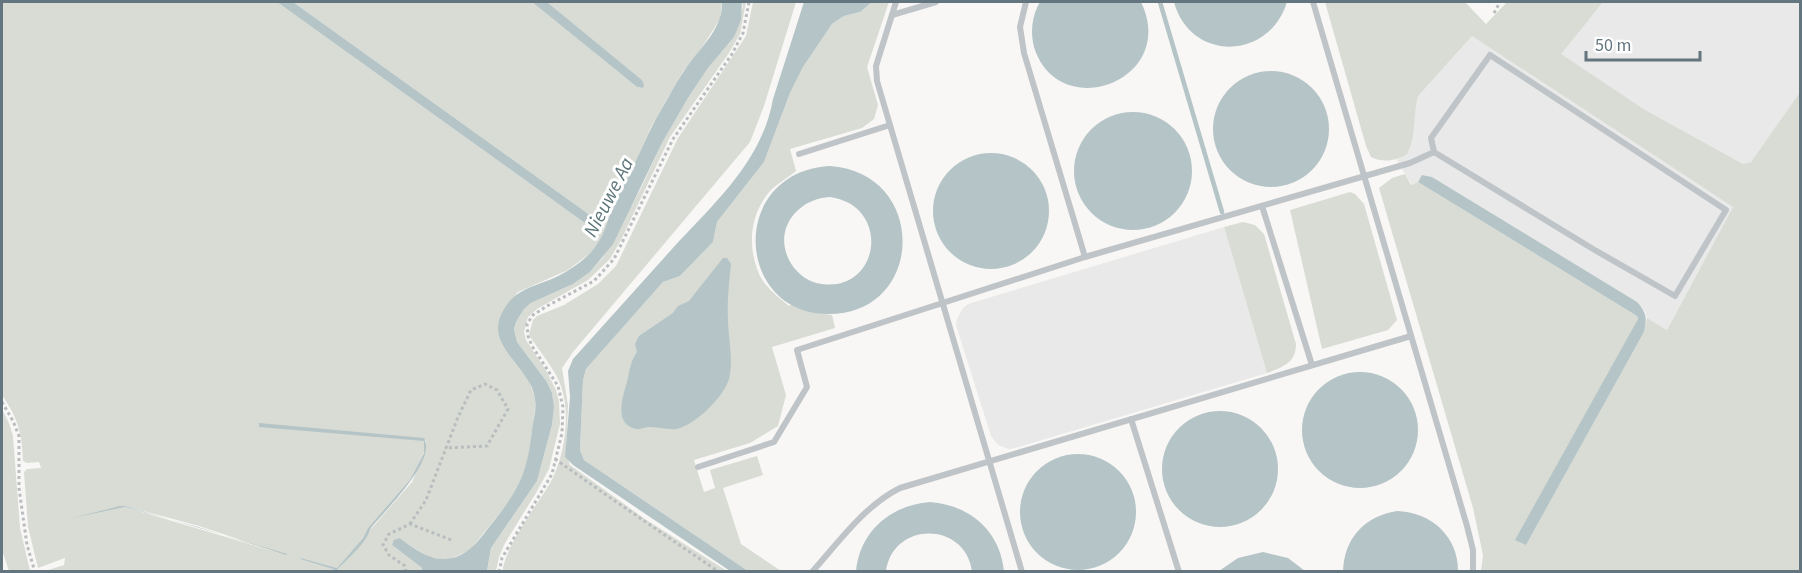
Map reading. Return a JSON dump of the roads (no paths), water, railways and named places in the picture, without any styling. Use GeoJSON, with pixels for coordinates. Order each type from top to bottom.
{"type":"FeatureCollection","features":[{"type":"Feature","properties":{"kind":"lane"},"geometry":{"type":"LineString","coordinates":[[896,2],[876,66],[878,81],[1022,572]]}},
{"type":"Feature","properties":{"kind":"lane"},"geometry":{"type":"LineString","coordinates":[[892,15],[936,2]]}},
{"type":"Feature","properties":{"kind":"lane"},"geometry":{"type":"LineString","coordinates":[[1026,2],[1020,27],[1024,53],[1085,257]]}},
{"type":"Feature","properties":{"kind":"lane"},"geometry":{"type":"LineString","coordinates":[[1313,2],[1467,526],[1473,550],[1473,572]]}},
{"type":"Feature","properties":{"kind":"lane"},"geometry":{"type":"LineString","coordinates":[[1490,55],[1726,210],[1675,296],[1434,152],[1431,138],[1490,55]]}},
{"type":"Feature","properties":{"kind":"lane"},"geometry":{"type":"LineString","coordinates":[[799,154],[890,125]]}},
{"type":"Feature","properties":{"kind":"lane"},"geometry":{"type":"LineString","coordinates":[[698,467],[774,442],[807,387],[797,350],[1085,257],[1410,163],[1434,152]]}},
{"type":"Feature","properties":{"kind":"lane"},"geometry":{"type":"LineString","coordinates":[[1262,206],[1311,365]]}},
{"type":"Feature","properties":{"kind":"lane"},"geometry":{"type":"LineString","coordinates":[[812,572],[881,497],[900,488],[1411,336]]}},
{"type":"Feature","properties":{"kind":"lane"},"geometry":{"type":"LineString","coordinates":[[1131,419],[1179,572]]}},
{"type":"Feature","properties":{"kind":"waterway"},"geometry":{"type":"LineString","coordinates":[[1160,2],[1222,212]]}},
{"type":"Feature","properties":{"kind":"water label","name":"Nieuwe Aa"},"geometry":{"type":"Point","coordinates":[608,197]}}]}
